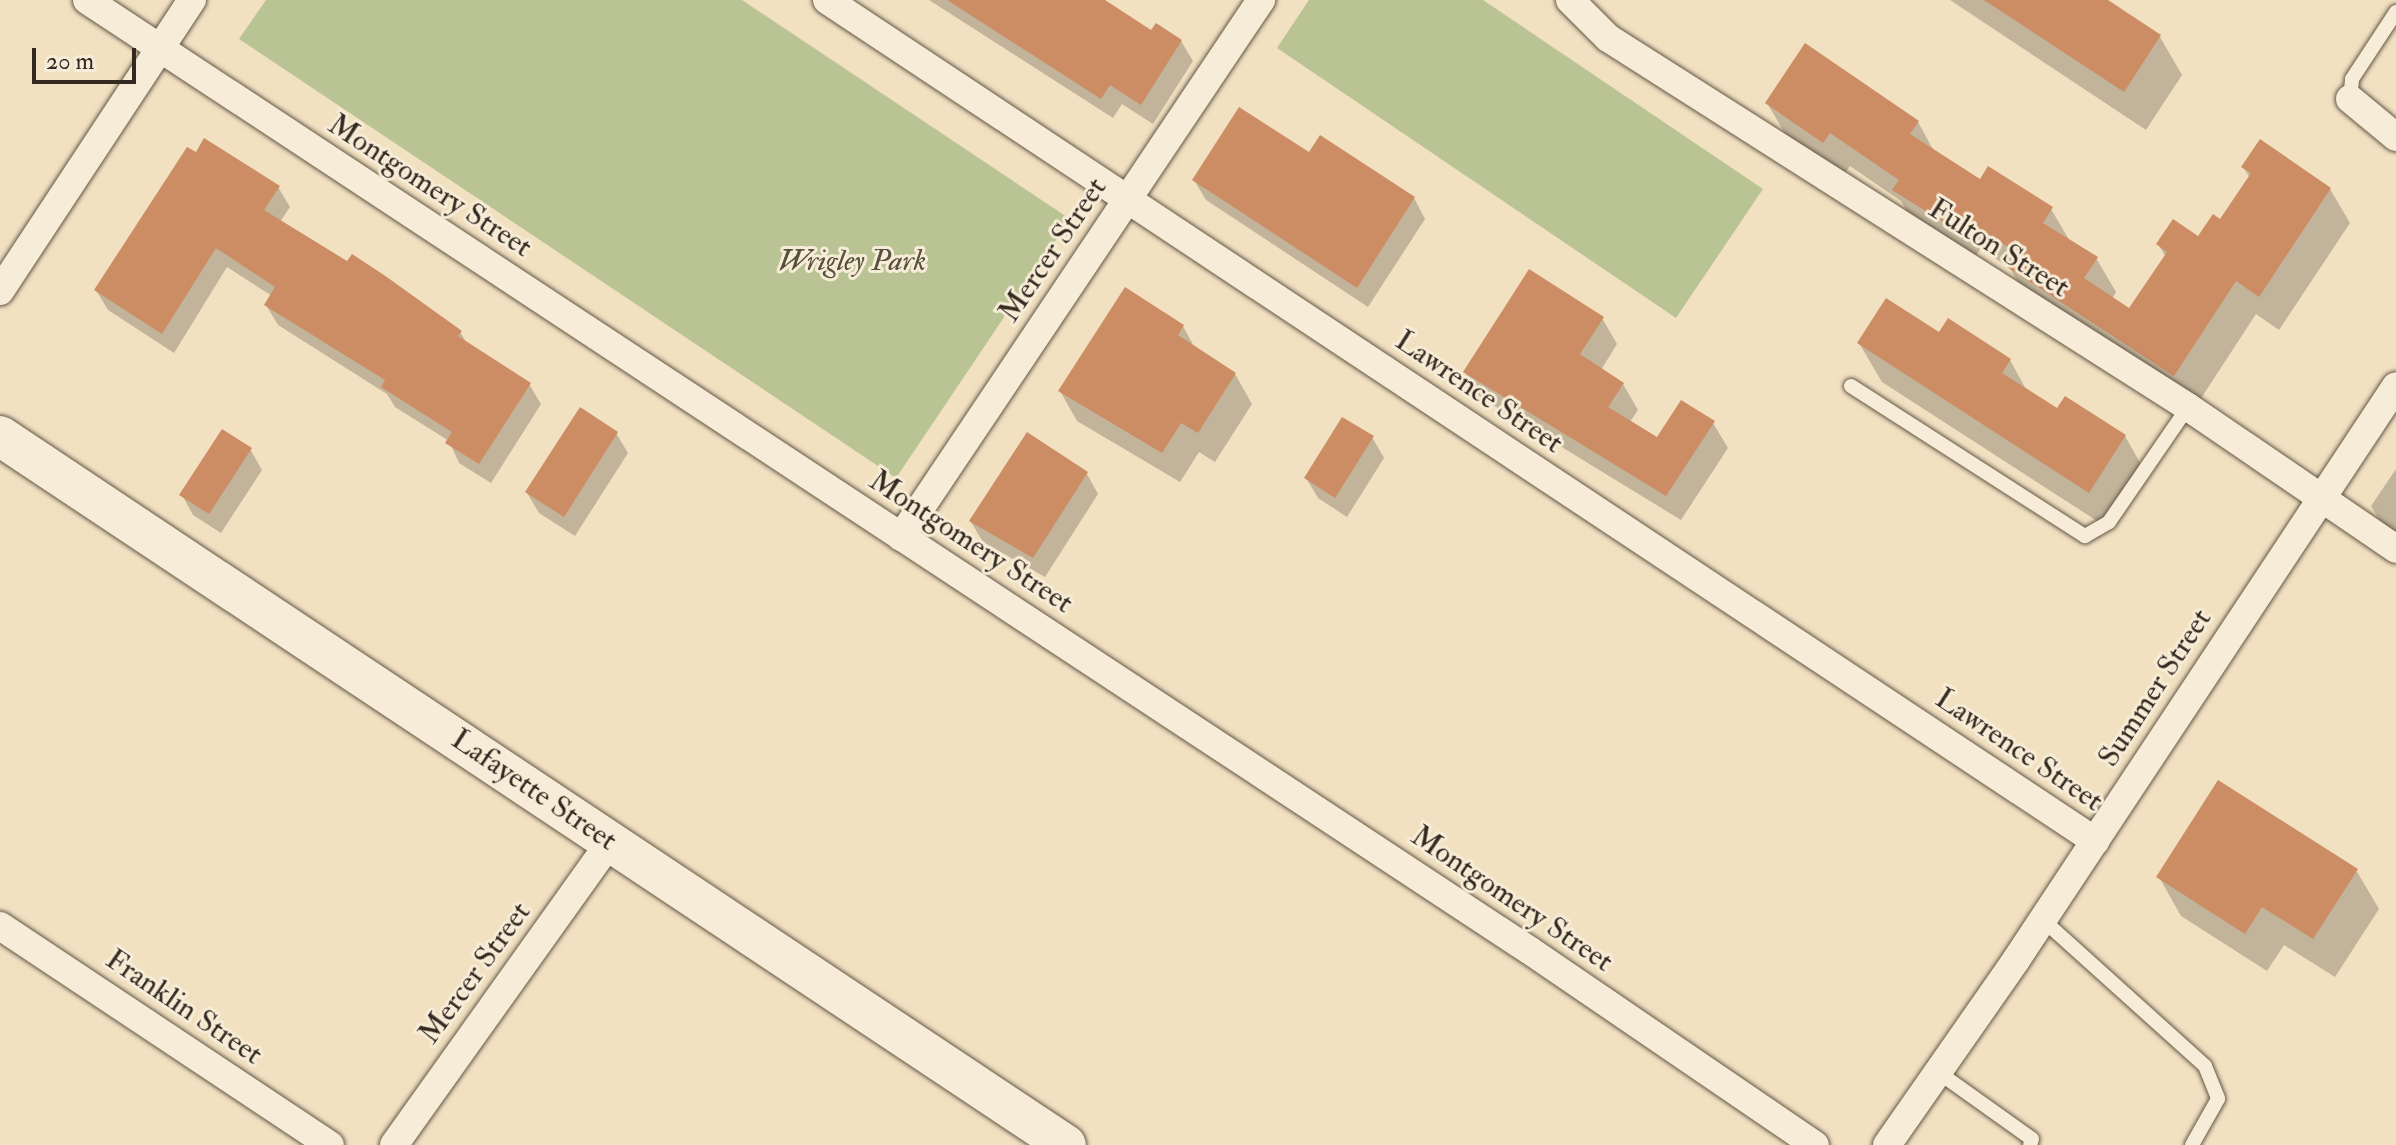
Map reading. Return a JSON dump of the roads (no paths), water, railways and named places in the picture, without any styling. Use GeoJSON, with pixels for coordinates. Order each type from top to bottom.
{"type":"FeatureCollection","features":[{"type":"Feature","properties":{"kind":"main road","name":"Lafayette Street"},"geometry":{"type":"LineString","coordinates":[[0,436],[1066,1145]]}},
{"type":"Feature","properties":{"kind":"street","name":"Montgomery Street"},"geometry":{"type":"LineString","coordinates":[[87,0],[1529,950],[1815,1145]]}},
{"type":"Feature","properties":{"kind":"street"},"geometry":{"type":"LineString","coordinates":[[0,291],[192,0]]}},
{"type":"Feature","properties":{"kind":"street","name":"Lawrence Street"},"geometry":{"type":"LineString","coordinates":[[827,0],[2095,841]]}},
{"type":"Feature","properties":{"kind":"street","name":"Mercer Street"},"geometry":{"type":"LineString","coordinates":[[901,537],[1261,0]]}},
{"type":"Feature","properties":{"kind":"street","name":"Fulton Street"},"geometry":{"type":"LineString","coordinates":[[1570,0],[1608,38],[2188,407],[2396,549]]}},
{"type":"Feature","properties":{"kind":"street"},"geometry":{"type":"LineString","coordinates":[[2350,99],[2396,137]]}},
{"type":"Feature","properties":{"kind":"street","name":"Summer Street"},"geometry":{"type":"LineString","coordinates":[[1887,1145],[2043,920],[2396,386]]}},
{"type":"Feature","properties":{"kind":"street","name":"Mercer Street"},"geometry":{"type":"LineString","coordinates":[[394,1145],[611,841]]}},
{"type":"Feature","properties":{"kind":"street","name":"Franklin Street"},"geometry":{"type":"LineString","coordinates":[[0,926],[330,1145]]}},
{"type":"Feature","properties":{"kind":"lane"},"geometry":{"type":"LineString","coordinates":[[2350,99],[2352,79],[2396,12]]}},
{"type":"Feature","properties":{"kind":"lane"},"geometry":{"type":"LineString","coordinates":[[1851,386],[2085,536],[2109,522],[2188,407]]}},
{"type":"Feature","properties":{"kind":"lane"},"geometry":{"type":"LineString","coordinates":[[2043,920],[2205,1066],[2218,1099],[2192,1145]]}},
{"type":"Feature","properties":{"kind":"lane"},"geometry":{"type":"LineString","coordinates":[[1938,1072],[2032,1139],[2030,1145]]}},
{"type":"Feature","properties":{"kind":"park label","name":"Wrigley Park"},"geometry":{"type":"Point","coordinates":[852,261]}}]}
